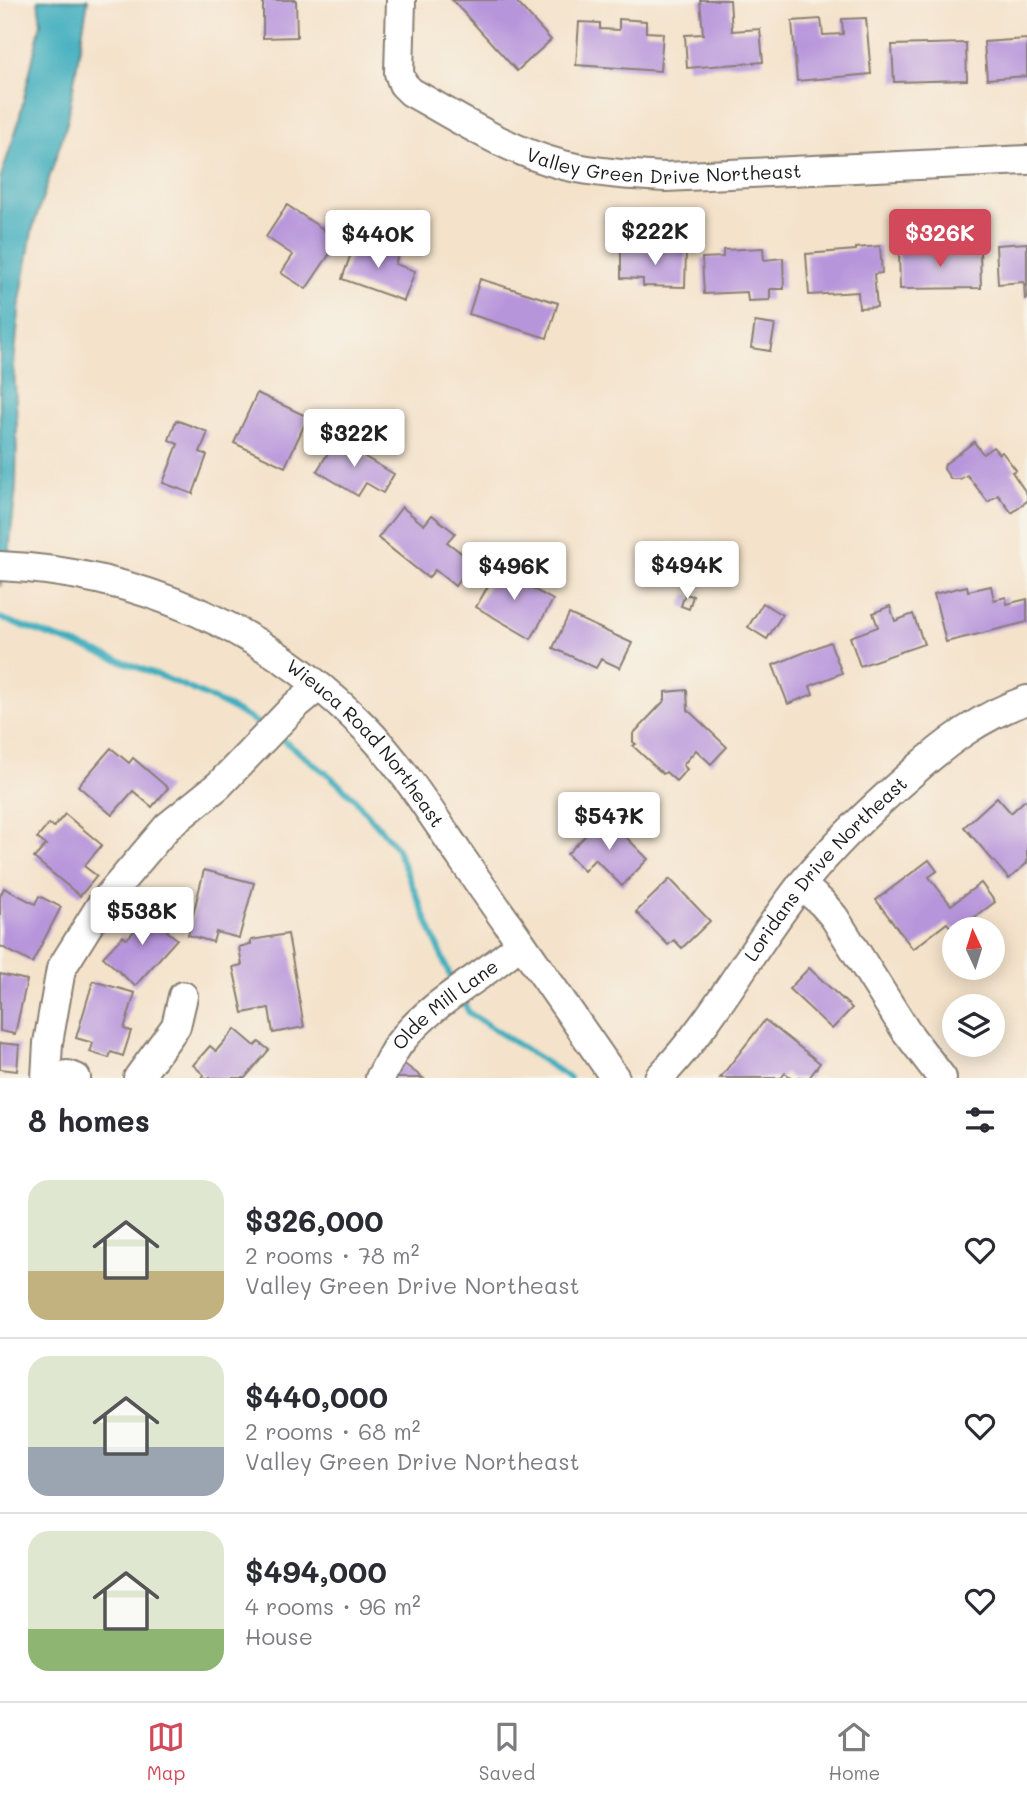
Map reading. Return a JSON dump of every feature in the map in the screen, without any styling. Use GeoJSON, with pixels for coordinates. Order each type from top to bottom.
{"type":"FeatureCollection","features":[{"type":"Feature","properties":{"kind":"street","name":"Valley Green Drive Northeast"},"geometry":{"type":"LineString","coordinates":[[401,0],[399,73],[403,84],[411,92],[503,143],[561,164],[615,175],[665,177],[1027,160]]}},
{"type":"Feature","properties":{"kind":"street","name":"Wieuca Road Northeast"},"geometry":{"type":"LineString","coordinates":[[0,566],[103,579],[155,594],[213,618],[268,648],[318,687],[365,729],[405,777],[615,1078]]}},
{"type":"Feature","properties":{"kind":"street"},"geometry":{"type":"LineString","coordinates":[[76,1078],[67,1075],[48,1078],[48,1043],[61,970],[101,905],[167,827],[225,780],[295,706],[318,687]]}},
{"type":"Feature","properties":{"kind":"street","name":"Loridans Drive Northeast"},"geometry":{"type":"LineString","coordinates":[[659,1078],[688,1045],[801,885],[871,809],[947,742],[975,723],[1005,708],[1027,701]]}},
{"type":"Feature","properties":{"kind":"street"},"geometry":{"type":"LineString","coordinates":[[801,885],[834,917],[906,1031],[942,1078]]}},
{"type":"Feature","properties":{"kind":"street","name":"Olde Mill Lane"},"geometry":{"type":"LineString","coordinates":[[380,1078],[400,1041],[426,1015],[499,963],[521,943]]}},
{"type":"Feature","properties":{"kind":"street"},"geometry":{"type":"LineString","coordinates":[[138,1078],[176,1026],[183,996]]}},
{"type":"Feature","properties":{"kind":"water"},"geometry":{"type":"Polygon","coordinates":[[[38,0],[88,0],[67,123],[32,231],[20,301],[14,365],[16,488],[9,552],[0,587],[0,180],[18,124],[41,23],[38,0]]]}},
{"type":"Feature","properties":{"kind":"building"},"geometry":{"type":"Polygon","coordinates":[[[263,0],[296,0],[297,37],[263,38],[263,0]]]}},
{"type":"Feature","properties":{"kind":"building"},"geometry":{"type":"Polygon","coordinates":[[[452,0],[515,0],[551,40],[517,71],[452,0]]]}},
{"type":"Feature","properties":{"kind":"building"},"geometry":{"type":"Polygon","coordinates":[[[700,0],[730,0],[732,31],[760,29],[763,62],[687,68],[685,35],[703,34],[700,0]]]}},
{"type":"Feature","properties":{"kind":"building"},"geometry":{"type":"Polygon","coordinates":[[[866,18],[871,74],[797,81],[792,21],[821,19],[823,35],[843,34],[842,19],[866,18]]]}},
{"type":"Feature","properties":{"kind":"building"},"geometry":{"type":"Polygon","coordinates":[[[619,19],[646,21],[646,32],[663,33],[660,71],[576,65],[579,22],[600,23],[600,29],[619,30],[619,19]]]}},
{"type":"Feature","properties":{"kind":"building"},"geometry":{"type":"Polygon","coordinates":[[[1027,39],[1027,76],[987,79],[984,42],[1027,39]]]}},
{"type":"Feature","properties":{"kind":"building"},"geometry":{"type":"Polygon","coordinates":[[[966,43],[967,80],[894,82],[892,45],[966,43]]]}},
{"type":"Feature","properties":{"kind":"building"},"geometry":{"type":"Polygon","coordinates":[[[287,205],[339,240],[306,289],[281,273],[293,255],[266,237],[287,205]]]}},
{"type":"Feature","properties":{"kind":"building"},"geometry":{"type":"Polygon","coordinates":[[[357,237],[399,252],[395,264],[415,271],[404,301],[342,279],[357,237]]]}},
{"type":"Feature","properties":{"kind":"building"},"geometry":{"type":"Polygon","coordinates":[[[1027,243],[1025,299],[1024,282],[998,284],[996,245],[1027,243]]]}},
{"type":"Feature","properties":{"kind":"building"},"geometry":{"type":"Polygon","coordinates":[[[880,246],[882,273],[874,274],[877,307],[859,308],[858,292],[809,295],[806,254],[880,246]]]}},
{"type":"Feature","properties":{"kind":"building"},"geometry":{"type":"Polygon","coordinates":[[[763,248],[764,260],[783,258],[784,289],[770,289],[770,300],[748,301],[747,292],[704,294],[702,258],[723,257],[723,250],[763,248]]]}},
{"type":"Feature","properties":{"kind":"building"},"geometry":{"type":"Polygon","coordinates":[[[980,249],[981,288],[900,289],[899,251],[980,249]]]}},
{"type":"Feature","properties":{"kind":"building"},"geometry":{"type":"Polygon","coordinates":[[[621,250],[686,251],[685,287],[643,286],[643,279],[621,278],[621,250]]]}},
{"type":"Feature","properties":{"kind":"building"},"geometry":{"type":"Polygon","coordinates":[[[480,279],[558,303],[547,338],[469,314],[480,279]]]}},
{"type":"Feature","properties":{"kind":"building"},"geometry":{"type":"Polygon","coordinates":[[[755,322],[775,325],[770,351],[751,348],[755,322]]]}},
{"type":"Feature","properties":{"kind":"building"},"geometry":{"type":"Polygon","coordinates":[[[257,393],[308,417],[285,467],[234,443],[257,393]]]}},
{"type":"Feature","properties":{"kind":"building"},"geometry":{"type":"Polygon","coordinates":[[[176,420],[208,432],[200,452],[207,455],[193,494],[163,483],[178,444],[169,440],[176,420]]]}},
{"type":"Feature","properties":{"kind":"building"},"geometry":{"type":"Polygon","coordinates":[[[336,440],[351,449],[355,443],[369,451],[365,457],[394,474],[383,493],[366,483],[358,496],[317,471],[336,440]]]}},
{"type":"Feature","properties":{"kind":"building"},"geometry":{"type":"Polygon","coordinates":[[[974,442],[983,454],[993,447],[999,454],[1002,452],[1016,470],[1012,472],[1027,494],[1027,501],[1012,513],[998,495],[988,502],[967,475],[960,479],[951,479],[944,469],[945,464],[974,442]]]}},
{"type":"Feature","properties":{"kind":"building"},"geometry":{"type":"Polygon","coordinates":[[[402,507],[424,525],[432,515],[455,533],[447,542],[473,562],[455,586],[435,570],[428,578],[378,538],[402,507]]]}},
{"type":"Feature","properties":{"kind":"building"},"geometry":{"type":"Polygon","coordinates":[[[502,562],[521,573],[517,580],[553,600],[531,639],[476,607],[502,562]]]}},
{"type":"Feature","properties":{"kind":"building"},"geometry":{"type":"Polygon","coordinates":[[[967,586],[968,591],[991,586],[994,600],[1006,597],[1007,604],[1027,599],[1027,622],[946,642],[934,594],[967,586]]]}},
{"type":"Feature","properties":{"kind":"building"},"geometry":{"type":"Polygon","coordinates":[[[685,594],[693,596],[689,609],[681,606],[685,594]]]}},
{"type":"Feature","properties":{"kind":"building"},"geometry":{"type":"Polygon","coordinates":[[[763,603],[782,615],[767,639],[748,627],[763,603]]]}},
{"type":"Feature","properties":{"kind":"building"},"geometry":{"type":"Polygon","coordinates":[[[890,606],[895,621],[913,614],[924,644],[860,666],[850,637],[878,627],[873,613],[890,606]]]}},
{"type":"Feature","properties":{"kind":"building"},"geometry":{"type":"Polygon","coordinates":[[[569,614],[632,643],[620,668],[601,659],[596,668],[553,648],[569,614]]]}},
{"type":"Feature","properties":{"kind":"building"},"geometry":{"type":"Polygon","coordinates":[[[830,642],[842,673],[810,686],[813,694],[788,704],[773,665],[830,642]]]}},
{"type":"Feature","properties":{"kind":"building"},"geometry":{"type":"Polygon","coordinates":[[[687,690],[688,710],[727,747],[711,764],[696,750],[683,765],[687,769],[676,781],[666,772],[663,774],[633,746],[636,744],[633,742],[633,734],[665,700],[665,692],[687,690]]]}},
{"type":"Feature","properties":{"kind":"building"},"geometry":{"type":"Polygon","coordinates":[[[111,748],[129,763],[133,758],[168,788],[152,807],[133,791],[112,815],[78,786],[111,748]]]}},
{"type":"Feature","properties":{"kind":"building"},"geometry":{"type":"Polygon","coordinates":[[[997,797],[1011,813],[1025,800],[1027,802],[1027,863],[1009,879],[964,827],[997,797]]]}},
{"type":"Feature","properties":{"kind":"building"},"geometry":{"type":"Polygon","coordinates":[[[65,814],[102,845],[84,866],[97,876],[80,896],[34,858],[46,845],[37,838],[49,824],[54,827],[65,814]]]}},
{"type":"Feature","properties":{"kind":"building"},"geometry":{"type":"Polygon","coordinates":[[[605,816],[648,859],[622,886],[595,859],[584,871],[567,854],[605,816]]]}},
{"type":"Feature","properties":{"kind":"building"},"geometry":{"type":"Polygon","coordinates":[[[929,860],[937,871],[929,877],[951,905],[981,883],[995,902],[975,917],[942,917],[942,927],[913,949],[876,900],[929,860]]]}},
{"type":"Feature","properties":{"kind":"building"},"geometry":{"type":"Polygon","coordinates":[[[204,870],[254,883],[239,938],[216,932],[213,942],[188,935],[204,870]]]}},
{"type":"Feature","properties":{"kind":"building"},"geometry":{"type":"Polygon","coordinates":[[[670,879],[710,921],[682,948],[674,940],[668,945],[636,912],[670,879]]]}},
{"type":"Feature","properties":{"kind":"building"},"geometry":{"type":"Polygon","coordinates":[[[4,888],[35,904],[39,896],[61,907],[32,963],[0,946],[0,896],[4,888]]]}},
{"type":"Feature","properties":{"kind":"building"},"geometry":{"type":"Polygon","coordinates":[[[156,907],[174,923],[167,931],[177,939],[135,986],[103,957],[123,936],[127,939],[156,907]]]}},
{"type":"Feature","properties":{"kind":"building"},"geometry":{"type":"Polygon","coordinates":[[[288,934],[304,1027],[273,1033],[269,1008],[243,1013],[233,967],[242,965],[239,947],[251,944],[251,940],[288,934]]]}},
{"type":"Feature","properties":{"kind":"building"},"geometry":{"type":"Polygon","coordinates":[[[809,968],[852,1008],[832,1029],[789,989],[809,968]]]}},
{"type":"Feature","properties":{"kind":"building"},"geometry":{"type":"Polygon","coordinates":[[[0,974],[27,980],[15,1034],[0,1031],[0,974]]]}},
{"type":"Feature","properties":{"kind":"building"},"geometry":{"type":"Polygon","coordinates":[[[93,981],[135,993],[124,1029],[131,1031],[123,1056],[111,1052],[109,1058],[90,1052],[93,1043],[76,1038],[93,981]]]}},
{"type":"Feature","properties":{"kind":"building"},"geometry":{"type":"Polygon","coordinates":[[[765,1020],[820,1063],[809,1078],[792,1078],[785,1073],[781,1078],[720,1078],[765,1020]]]}},
{"type":"Feature","properties":{"kind":"building"},"geometry":{"type":"Polygon","coordinates":[[[235,1029],[255,1046],[259,1042],[269,1050],[245,1078],[201,1078],[204,1075],[193,1065],[210,1046],[216,1051],[235,1029]]]}},
{"type":"Feature","properties":{"kind":"building"},"geometry":{"type":"Polygon","coordinates":[[[0,1043],[19,1045],[17,1071],[0,1069],[0,1043]]]}},
{"type":"Feature","properties":{"kind":"building"},"geometry":{"type":"Polygon","coordinates":[[[399,1060],[423,1078],[385,1078],[399,1060]]]}},
{"type":"Feature","properties":{"kind":"waterway"},"geometry":{"type":"LineString","coordinates":[[0,618],[169,680],[264,727]]}},
{"type":"Feature","properties":{"kind":"waterway"},"geometry":{"type":"LineString","coordinates":[[276,735],[354,798],[396,847],[454,985]]}},
{"type":"Feature","properties":{"kind":"waterway"},"geometry":{"type":"LineString","coordinates":[[461,997],[469,1013],[570,1078]]}}]}
